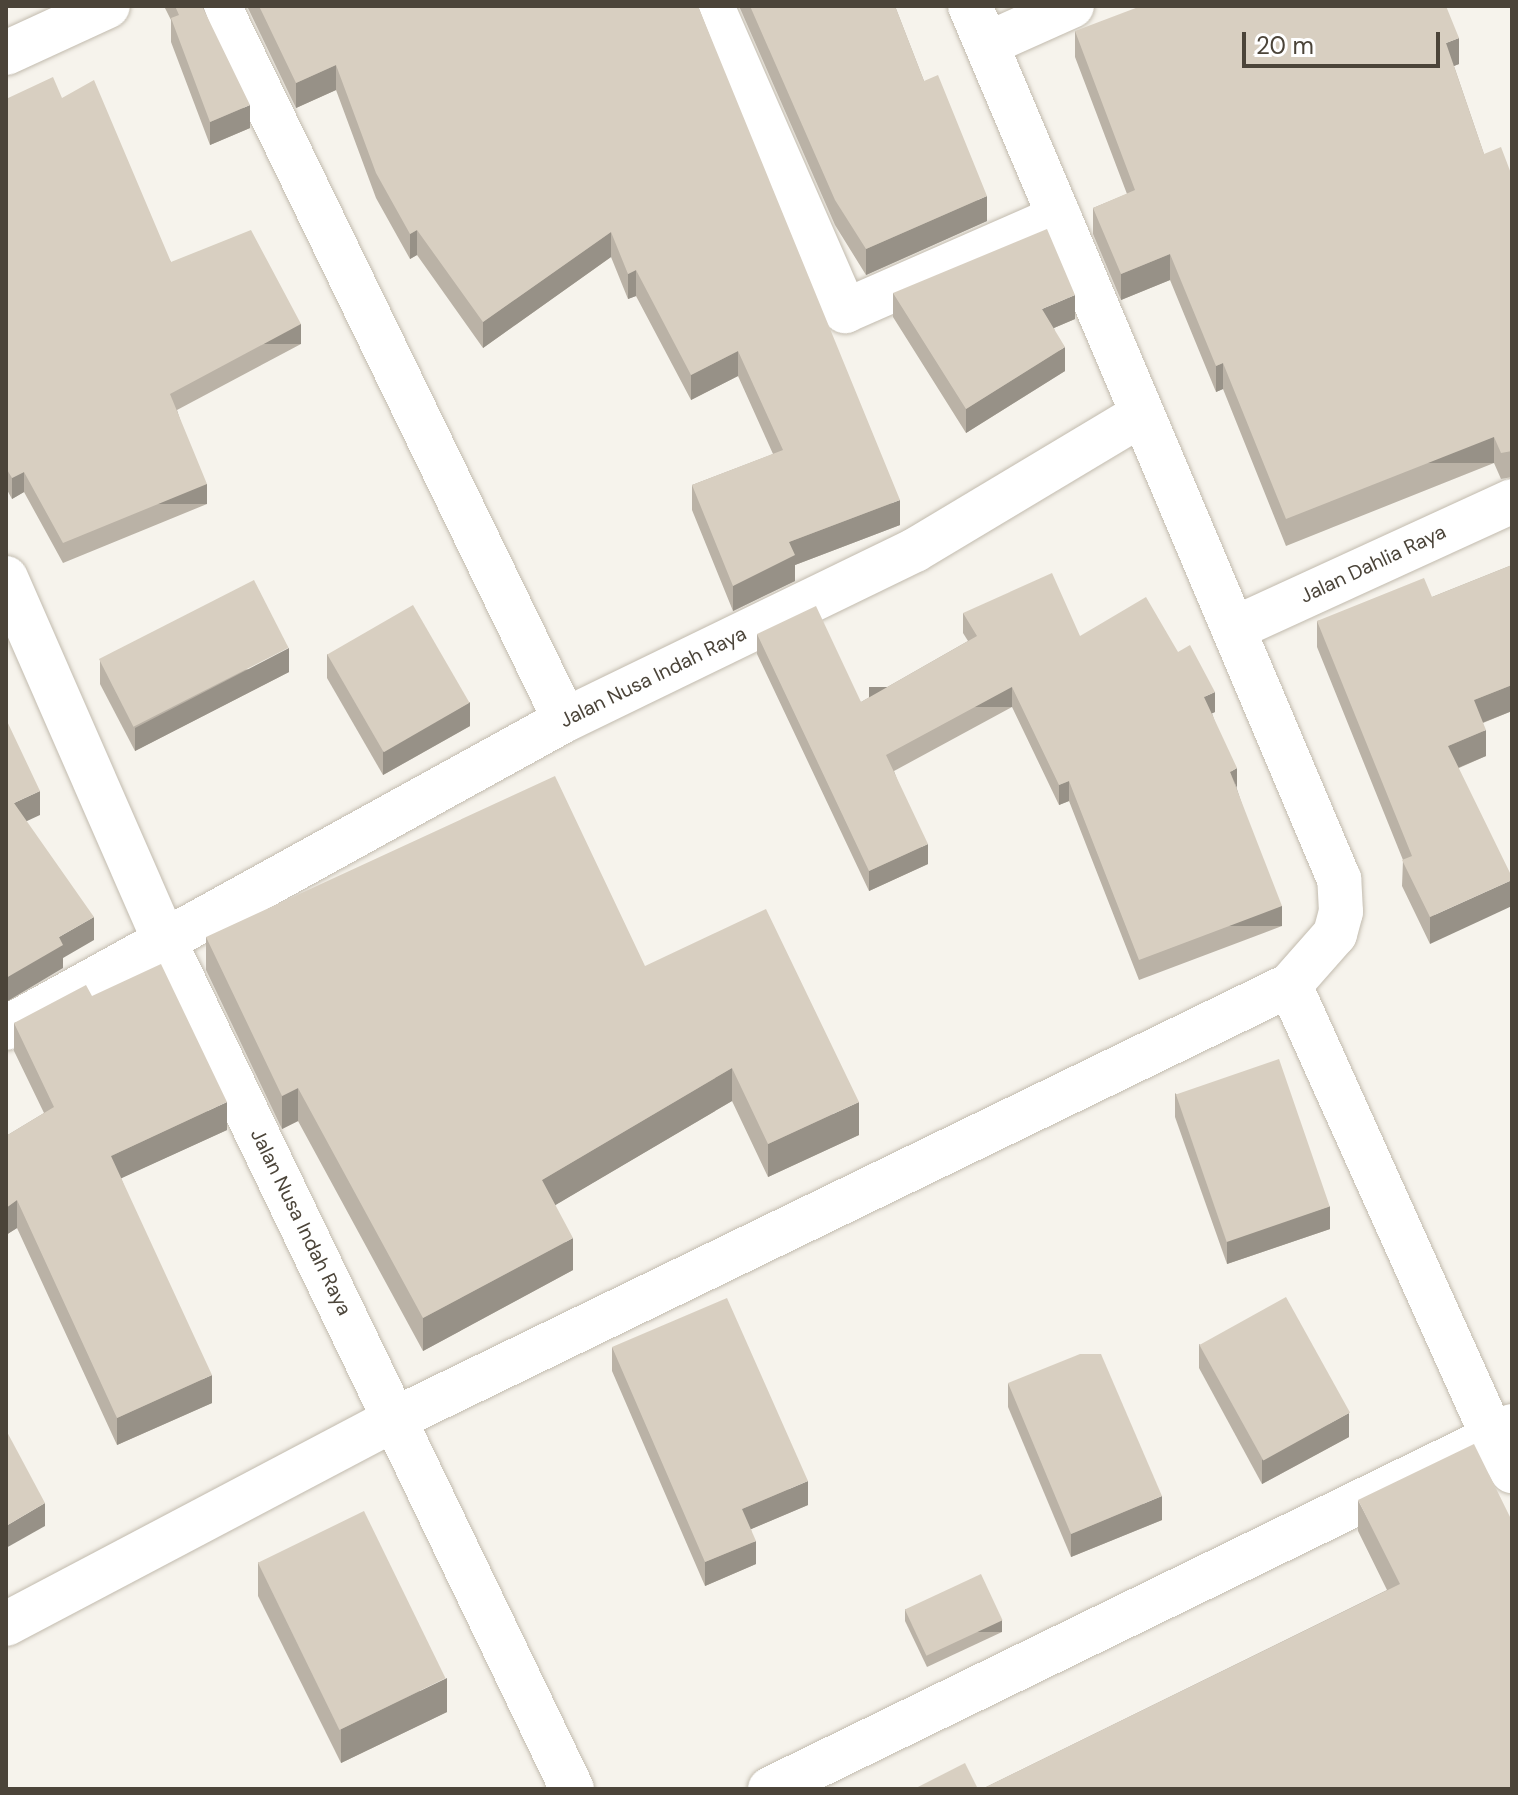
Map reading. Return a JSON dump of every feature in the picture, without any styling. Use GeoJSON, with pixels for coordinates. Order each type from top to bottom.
{"type":"FeatureCollection","features":[{"type":"Feature","properties":{"kind":"street"},"geometry":{"type":"LineString","coordinates":[[6,53],[108,6]]}},
{"type":"Feature","properties":{"kind":"street"},"geometry":{"type":"LineString","coordinates":[[219,6],[565,720]]}},
{"type":"Feature","properties":{"kind":"street"},"geometry":{"type":"LineString","coordinates":[[712,6],[845,311],[1059,217]]}},
{"type":"Feature","properties":{"kind":"street"},"geometry":{"type":"LineString","coordinates":[[6,1624],[395,1419],[1290,985],[1335,934],[1341,912],[1339,879],[979,25],[1072,6]]}},
{"type":"Feature","properties":{"kind":"street","name":"Jalan Nusa Indah Raya"},"geometry":{"type":"LineString","coordinates":[[6,1028],[565,720],[915,550],[1141,415]]}},
{"type":"Feature","properties":{"kind":"street","name":"Jalan Dahlia Raya"},"geometry":{"type":"LineString","coordinates":[[1235,628],[1512,501]]}},
{"type":"Feature","properties":{"kind":"street","name":"Jalan Nusa Indah Raya"},"geometry":{"type":"LineString","coordinates":[[6,578],[164,940],[572,1789]]}},
{"type":"Feature","properties":{"kind":"street"},"geometry":{"type":"LineString","coordinates":[[791,1784],[1506,1445],[1290,985]]}},
{"type":"Feature","properties":{"kind":"building"},"geometry":{"type":"Polygon","coordinates":[[[175,6],[202,6],[250,105],[210,122],[171,18],[179,15],[175,6]]]}},
{"type":"Feature","properties":{"kind":"building"},"geometry":{"type":"Polygon","coordinates":[[[259,6],[698,6],[900,500],[789,542],[795,555],[733,586],[692,485],[783,450],[738,351],[691,375],[636,270],[628,274],[611,232],[483,322],[417,230],[410,234],[376,173],[336,65],[296,83],[259,6]]]}},
{"type":"Feature","properties":{"kind":"building"},"geometry":{"type":"Polygon","coordinates":[[[750,6],[895,6],[924,81],[938,75],[987,196],[866,249],[835,200],[750,6]]]}},
{"type":"Feature","properties":{"kind":"building"},"geometry":{"type":"Polygon","coordinates":[[[1141,6],[1446,6],[1459,38],[1446,43],[1484,154],[1501,147],[1512,176],[1512,451],[1501,453],[1494,437],[1286,519],[1223,363],[1216,366],[1170,254],[1121,274],[1093,208],[1135,190],[1075,31],[1141,6]]]}},
{"type":"Feature","properties":{"kind":"building"},"geometry":{"type":"Polygon","coordinates":[[[53,77],[62,98],[94,80],[171,262],[251,230],[301,324],[170,394],[207,484],[63,543],[24,472],[12,478],[6,468],[6,99],[53,77]]]}},
{"type":"Feature","properties":{"kind":"building"},"geometry":{"type":"Polygon","coordinates":[[[1047,229],[1075,295],[1042,309],[1065,347],[966,409],[893,293],[1047,229]]]}},
{"type":"Feature","properties":{"kind":"building"},"geometry":{"type":"Polygon","coordinates":[[[1512,565],[1512,685],[1474,700],[1486,730],[1448,746],[1512,880],[1430,917],[1402,860],[1412,856],[1317,621],[1424,578],[1432,597],[1512,565]]]}},
{"type":"Feature","properties":{"kind":"building"},"geometry":{"type":"Polygon","coordinates":[[[1052,573],[1080,636],[1146,597],[1178,652],[1190,645],[1215,692],[1204,697],[1237,768],[1230,772],[1282,906],[1139,960],[1069,781],[1059,785],[1012,687],[886,755],[928,844],[869,871],[757,634],[816,606],[861,702],[977,636],[963,613],[1052,573]]]}},
{"type":"Feature","properties":{"kind":"building"},"geometry":{"type":"Polygon","coordinates":[[[254,580],[289,648],[133,727],[99,659],[254,580]]]}},
{"type":"Feature","properties":{"kind":"building"},"geometry":{"type":"Polygon","coordinates":[[[413,605],[469,703],[384,752],[327,654],[413,605]]]}},
{"type":"Feature","properties":{"kind":"building"},"geometry":{"type":"Polygon","coordinates":[[[6,719],[40,791],[14,803],[94,917],[59,937],[63,945],[6,978],[6,719]]]}},
{"type":"Feature","properties":{"kind":"building"},"geometry":{"type":"Polygon","coordinates":[[[555,776],[645,966],[766,909],[859,1102],[768,1144],[732,1068],[542,1180],[573,1238],[423,1318],[298,1088],[282,1096],[206,937],[555,776]]]}},
{"type":"Feature","properties":{"kind":"building"},"geometry":{"type":"Polygon","coordinates":[[[161,964],[227,1102],[111,1156],[212,1375],[117,1418],[17,1200],[6,1208],[6,1136],[54,1107],[14,1023],[86,985],[92,996],[161,964]]]}},
{"type":"Feature","properties":{"kind":"building"},"geometry":{"type":"Polygon","coordinates":[[[1279,1059],[1330,1207],[1227,1242],[1176,1094],[1279,1059]]]}},
{"type":"Feature","properties":{"kind":"building"},"geometry":{"type":"Polygon","coordinates":[[[1286,1297],[1350,1412],[1263,1460],[1199,1345],[1286,1297]]]}},
{"type":"Feature","properties":{"kind":"building"},"geometry":{"type":"Polygon","coordinates":[[[727,1298],[808,1481],[742,1509],[756,1541],[705,1562],[612,1347],[727,1298]]]}},
{"type":"Feature","properties":{"kind":"building"},"geometry":{"type":"Polygon","coordinates":[[[1080,1354],[1101,1354],[1162,1496],[1071,1534],[1008,1383],[1080,1354]]]}},
{"type":"Feature","properties":{"kind":"building"},"geometry":{"type":"Polygon","coordinates":[[[6,1430],[45,1503],[6,1526],[6,1430]]]}},
{"type":"Feature","properties":{"kind":"building"},"geometry":{"type":"Polygon","coordinates":[[[1474,1444],[1512,1521],[1512,1789],[982,1789],[1400,1584],[1358,1500],[1474,1444]]]}},
{"type":"Feature","properties":{"kind":"building"},"geometry":{"type":"Polygon","coordinates":[[[364,1511],[446,1678],[339,1730],[258,1563],[364,1511]]]}},
{"type":"Feature","properties":{"kind":"building"},"geometry":{"type":"Polygon","coordinates":[[[981,1574],[1003,1620],[926,1656],[905,1609],[981,1574]]]}},
{"type":"Feature","properties":{"kind":"building"},"geometry":{"type":"Polygon","coordinates":[[[965,1763],[978,1789],[914,1789],[965,1763]]]}}]}
